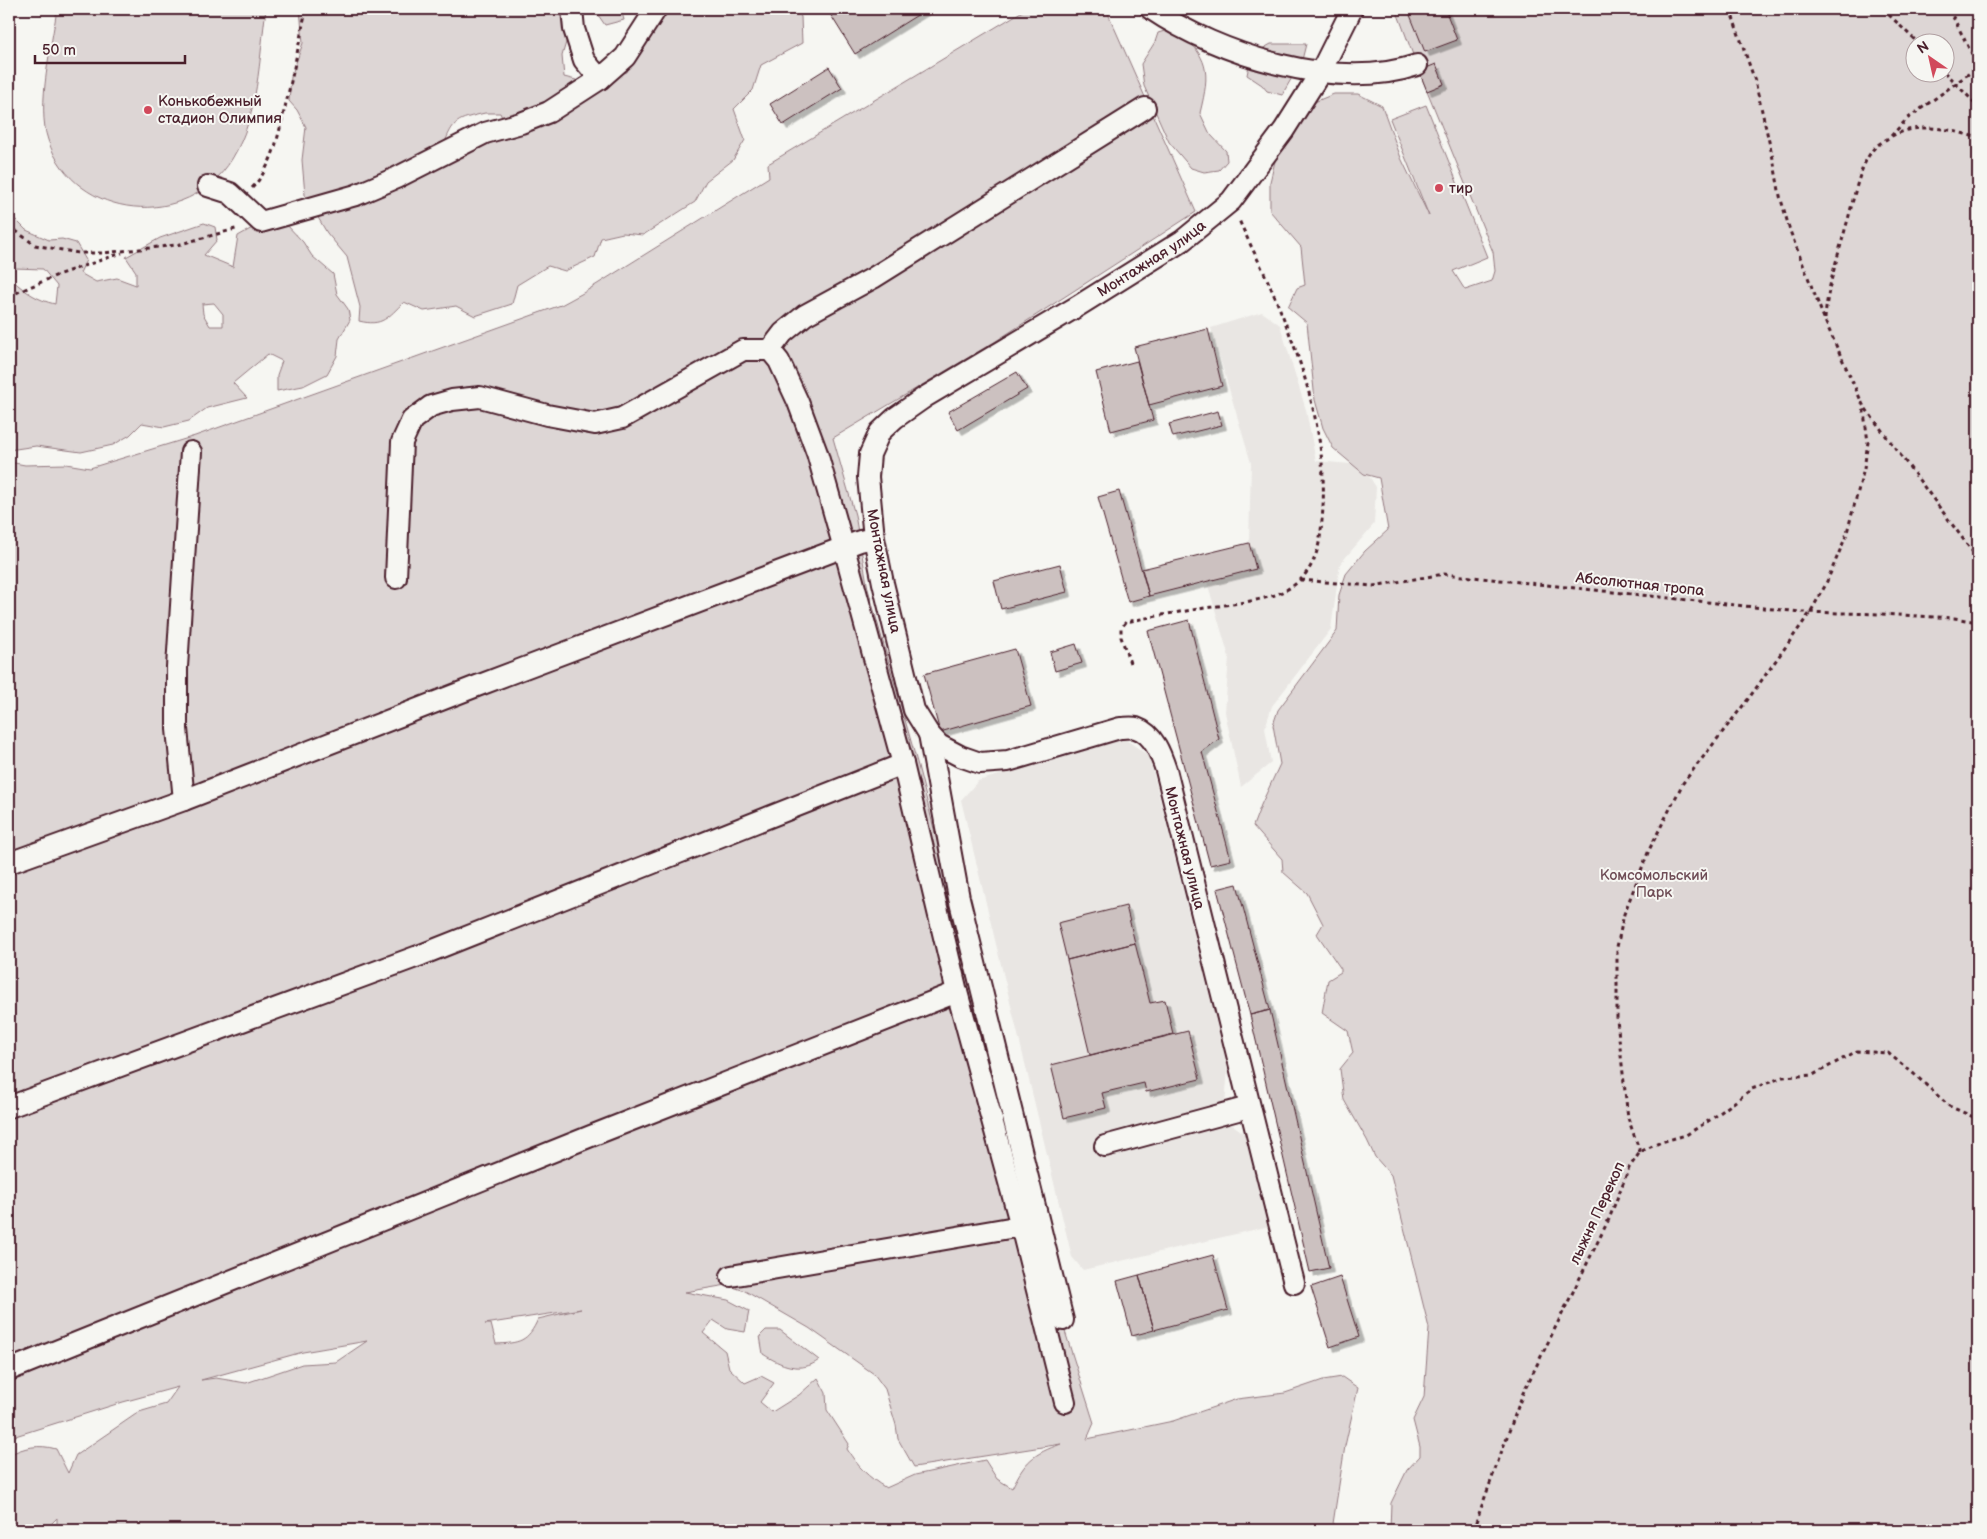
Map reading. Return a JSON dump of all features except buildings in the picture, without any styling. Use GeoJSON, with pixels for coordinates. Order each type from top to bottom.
{"type":"FeatureCollection","features":[{"type":"Feature","properties":{"kind":"street"},"geometry":{"type":"LineString","coordinates":[[572,9],[574,29],[584,60],[600,79]]}},
{"type":"Feature","properties":{"kind":"street"},"geometry":{"type":"LineString","coordinates":[[208,186],[230,193],[261,222],[356,194],[396,178],[484,132],[521,123],[549,112],[600,79],[625,57],[656,9]]}},
{"type":"Feature","properties":{"kind":"street"},"geometry":{"type":"LineString","coordinates":[[1150,9],[1223,47],[1264,60],[1320,73],[1380,74],[1400,71],[1417,65]]}},
{"type":"Feature","properties":{"kind":"street","name":"Монтажная улица"},"geometry":{"type":"LineString","coordinates":[[1294,1283],[1161,756],[1148,735],[1136,728],[1120,728],[1008,760],[980,763],[960,756],[939,745],[929,734],[914,710],[883,584],[874,538],[868,477],[870,454],[880,432],[895,418],[925,396],[1078,306],[1182,241],[1230,201],[1284,130],[1320,73],[1352,9]]}},
{"type":"Feature","properties":{"kind":"street"},"geometry":{"type":"LineString","coordinates":[[770,350],[783,333],[805,315],[873,278],[1145,108]]}},
{"type":"Feature","properties":{"kind":"street"},"geometry":{"type":"LineString","coordinates":[[396,578],[402,442],[412,420],[431,406],[452,400],[480,398],[547,415],[595,424],[622,418],[744,350],[770,350]]}},
{"type":"Feature","properties":{"kind":"street"},"geometry":{"type":"LineString","coordinates":[[770,350],[779,361],[817,453],[844,548],[903,764],[957,992],[1021,1226],[1065,1402]]}},
{"type":"Feature","properties":{"kind":"street"},"geometry":{"type":"LineString","coordinates":[[184,800],[176,729],[177,667],[191,452]]}},
{"type":"Feature","properties":{"kind":"street"},"geometry":{"type":"LineString","coordinates":[[9,863],[184,800],[468,689],[860,541],[874,538]]}},
{"type":"Feature","properties":{"kind":"street"},"geometry":{"type":"LineString","coordinates":[[929,734],[959,898],[1063,1320]]}},
{"type":"Feature","properties":{"kind":"street"},"geometry":{"type":"LineString","coordinates":[[9,1107],[421,955],[903,764]]}},
{"type":"Feature","properties":{"kind":"street"},"geometry":{"type":"LineString","coordinates":[[9,1370],[514,1167],[957,992]]}},
{"type":"Feature","properties":{"kind":"street"},"geometry":{"type":"LineString","coordinates":[[1105,1146],[1249,1107]]}},
{"type":"Feature","properties":{"kind":"street"},"geometry":{"type":"LineString","coordinates":[[731,1276],[1021,1226]]}},
{"type":"Feature","properties":{"kind":"path"},"geometry":{"type":"LineString","coordinates":[[230,193],[247,192],[259,181],[269,164],[279,130],[306,9]]}},
{"type":"Feature","properties":{"kind":"path"},"geometry":{"type":"LineString","coordinates":[[1730,9],[1756,81],[1780,196],[1790,231],[1825,321],[1863,405],[1978,559]]}},
{"type":"Feature","properties":{"kind":"path"},"geometry":{"type":"LineString","coordinates":[[1883,9],[1907,32]]}},
{"type":"Feature","properties":{"kind":"path"},"geometry":{"type":"LineString","coordinates":[[1825,321],[1826,301],[1862,170],[1872,150],[1891,136],[1907,119],[1978,67],[1949,9]]}},
{"type":"Feature","properties":{"kind":"path"},"geometry":{"type":"LineString","coordinates":[[1955,83],[1978,106]]}},
{"type":"Feature","properties":{"kind":"path"},"geometry":{"type":"LineString","coordinates":[[1891,136],[1927,127],[1944,129],[1978,138]]}},
{"type":"Feature","properties":{"kind":"path"},"geometry":{"type":"LineString","coordinates":[[1130,663],[1121,637],[1120,628],[1126,622],[1256,600],[1286,591],[1301,580],[1314,563],[1321,531],[1324,495],[1316,420],[1301,371],[1270,288],[1230,201]]}},
{"type":"Feature","properties":{"kind":"path"},"geometry":{"type":"LineString","coordinates":[[9,226],[36,245],[78,253],[127,251],[177,245],[261,222]]}},
{"type":"Feature","properties":{"kind":"path"},"geometry":{"type":"LineString","coordinates":[[9,296],[60,274],[127,251]]}},
{"type":"Feature","properties":{"kind":"path"},"geometry":{"type":"LineString","coordinates":[[1640,1152],[1628,1118],[1617,1020],[1617,948],[1624,914],[1649,850],[1683,784],[1749,698],[1810,612],[1834,565],[1846,536],[1857,499],[1868,442],[1863,405]]}},
{"type":"Feature","properties":{"kind":"path","name":"Абсолютная тропа"},"geometry":{"type":"LineString","coordinates":[[1301,580],[1373,586],[1444,574],[1810,612],[1954,618],[1978,622]]}},
{"type":"Feature","properties":{"kind":"path","name":"лыжня Перекоп"},"geometry":{"type":"LineString","coordinates":[[1473,1530],[1523,1393],[1609,1219],[1629,1168],[1640,1152],[1661,1142],[1686,1135],[1752,1089],[1783,1078],[1813,1075],[1858,1051],[1888,1053],[1949,1106],[1978,1118]]}},
{"type":"Feature","properties":{"kind":"shaded area"},"geometry":{"type":"Polygon","coordinates":[[[1262,312],[1280,325],[1306,410],[1316,461],[1362,465],[1376,487],[1374,524],[1340,564],[1331,629],[1272,706],[1265,728],[1271,763],[1241,787],[1225,712],[1229,657],[1207,582],[1256,569],[1249,543],[1251,463],[1211,328],[1262,312]]]}},
{"type":"Feature","properties":{"kind":"shaded area"},"geometry":{"type":"Polygon","coordinates":[[[1125,739],[1149,756],[1228,1067],[1225,1105],[1230,1123],[1255,1141],[1278,1224],[1083,1270],[1072,1257],[961,800],[978,781],[1125,739]]]}},
{"type":"Feature","properties":{"kind":"green space","name":"Конькобежный стадион Олимпия"},"geometry":{"type":"Polygon","coordinates":[[[57,9],[266,9],[259,67],[248,124],[232,159],[213,182],[188,198],[162,206],[134,207],[106,201],[82,187],[62,167],[48,140],[44,110],[46,75],[57,9]]]}},
{"type":"Feature","properties":{"kind":"green space"},"geometry":{"type":"Polygon","coordinates":[[[300,9],[566,9],[569,32],[562,56],[564,77],[576,80],[586,90],[609,76],[627,72],[654,9],[797,9],[801,17],[802,43],[761,65],[753,90],[734,109],[745,140],[733,160],[706,181],[695,202],[643,235],[623,233],[601,238],[595,257],[565,271],[548,266],[517,285],[512,304],[475,316],[456,306],[424,311],[404,302],[380,322],[367,323],[359,321],[360,307],[347,257],[327,233],[305,195],[302,160],[306,127],[297,110],[289,101],[291,77],[303,43],[300,9]],[[485,113],[462,119],[453,126],[443,147],[506,126],[500,113],[485,113]]]}},
{"type":"Feature","properties":{"kind":"green space"},"geometry":{"type":"Polygon","coordinates":[[[594,9],[621,9],[624,20],[605,25],[594,9]]]}},
{"type":"Feature","properties":{"kind":"green space"},"geometry":{"type":"Polygon","coordinates":[[[1026,9],[1106,9],[1196,212],[996,341],[833,438],[855,515],[868,589],[918,766],[1050,1284],[1094,1423],[1087,1439],[1173,1421],[1237,1399],[1285,1393],[1323,1380],[1342,1377],[1358,1388],[1345,1446],[1332,1530],[57,1530],[57,1518],[45,1530],[9,1530],[9,1455],[32,1447],[56,1449],[68,1473],[76,1455],[139,1412],[166,1404],[178,1387],[123,1402],[9,1438],[9,462],[25,465],[66,464],[90,468],[195,436],[561,305],[769,177],[768,164],[1026,9]],[[727,1285],[685,1292],[728,1300],[749,1311],[745,1332],[727,1329],[713,1320],[703,1333],[725,1351],[729,1368],[745,1383],[761,1376],[774,1383],[760,1402],[772,1412],[799,1395],[818,1378],[826,1393],[827,1410],[849,1444],[847,1449],[864,1471],[886,1488],[915,1475],[985,1460],[997,1479],[1012,1488],[1021,1471],[1031,1460],[1043,1451],[1061,1444],[914,1467],[898,1439],[896,1425],[885,1389],[874,1374],[809,1328],[745,1291],[727,1285]],[[581,1309],[485,1324],[491,1324],[496,1344],[511,1343],[526,1337],[538,1319],[581,1309]],[[367,1341],[303,1352],[201,1380],[216,1378],[246,1383],[302,1364],[336,1362],[367,1341]]]}},
{"type":"Feature","properties":{"kind":"green space","name":"Комсомольский Парк"},"geometry":{"type":"Polygon","coordinates":[[[1396,9],[1978,9],[1978,1530],[1390,1530],[1391,1503],[1407,1470],[1420,1456],[1420,1447],[1413,1420],[1424,1397],[1429,1328],[1391,1175],[1375,1157],[1344,1100],[1340,1069],[1353,1053],[1348,1031],[1322,1013],[1328,980],[1341,972],[1341,969],[1317,934],[1323,924],[1307,893],[1283,872],[1282,859],[1253,826],[1280,764],[1273,725],[1278,710],[1337,631],[1339,595],[1346,574],[1365,551],[1388,530],[1379,478],[1364,474],[1333,448],[1323,428],[1315,400],[1307,323],[1288,307],[1297,288],[1305,285],[1301,247],[1270,211],[1270,182],[1282,132],[1297,109],[1334,94],[1358,94],[1382,106],[1401,158],[1429,216],[1390,119],[1426,105],[1487,257],[1453,271],[1465,290],[1492,281],[1495,271],[1493,252],[1419,71],[1396,9]]]}},
{"type":"Feature","properties":{"kind":"green space"},"geometry":{"type":"Polygon","coordinates":[[[1178,27],[1196,48],[1204,66],[1206,75],[1200,113],[1210,134],[1226,151],[1227,161],[1219,170],[1204,172],[1191,168],[1169,142],[1144,86],[1141,64],[1155,42],[1158,33],[1178,27]]]}},
{"type":"Feature","properties":{"kind":"green space"},"geometry":{"type":"Polygon","coordinates":[[[1271,44],[1306,44],[1302,60],[1282,95],[1267,91],[1262,85],[1247,75],[1251,55],[1271,44]]]}},
{"type":"Feature","properties":{"kind":"green space"},"geometry":{"type":"Polygon","coordinates":[[[9,218],[14,218],[26,230],[49,240],[62,239],[76,243],[86,260],[80,273],[96,282],[117,278],[136,285],[136,272],[126,257],[160,238],[204,223],[215,227],[217,240],[204,255],[233,267],[238,236],[254,227],[285,223],[303,242],[312,256],[333,274],[337,294],[348,309],[350,320],[339,339],[337,356],[327,374],[303,386],[277,391],[277,375],[282,361],[268,354],[233,383],[247,398],[207,408],[189,421],[164,427],[142,423],[130,435],[113,445],[81,452],[36,446],[9,450],[9,218]],[[14,268],[12,280],[32,295],[55,304],[57,286],[43,269],[14,268]],[[214,303],[202,304],[203,314],[210,326],[223,326],[223,314],[214,303]]]}},
{"type":"Feature","properties":{"kind":"green space"},"geometry":{"type":"Polygon","coordinates":[[[766,1330],[780,1330],[819,1360],[805,1367],[798,1367],[783,1364],[770,1358],[763,1354],[760,1336],[766,1330]]]}},
{"type":"Feature","properties":{"kind":"place","name":"Конькобежный стадион Олимпия"},"geometry":{"type":"Point","coordinates":[148,110]}},
{"type":"Feature","properties":{"kind":"place","name":"тир"},"geometry":{"type":"Point","coordinates":[1439,188]}}]}
